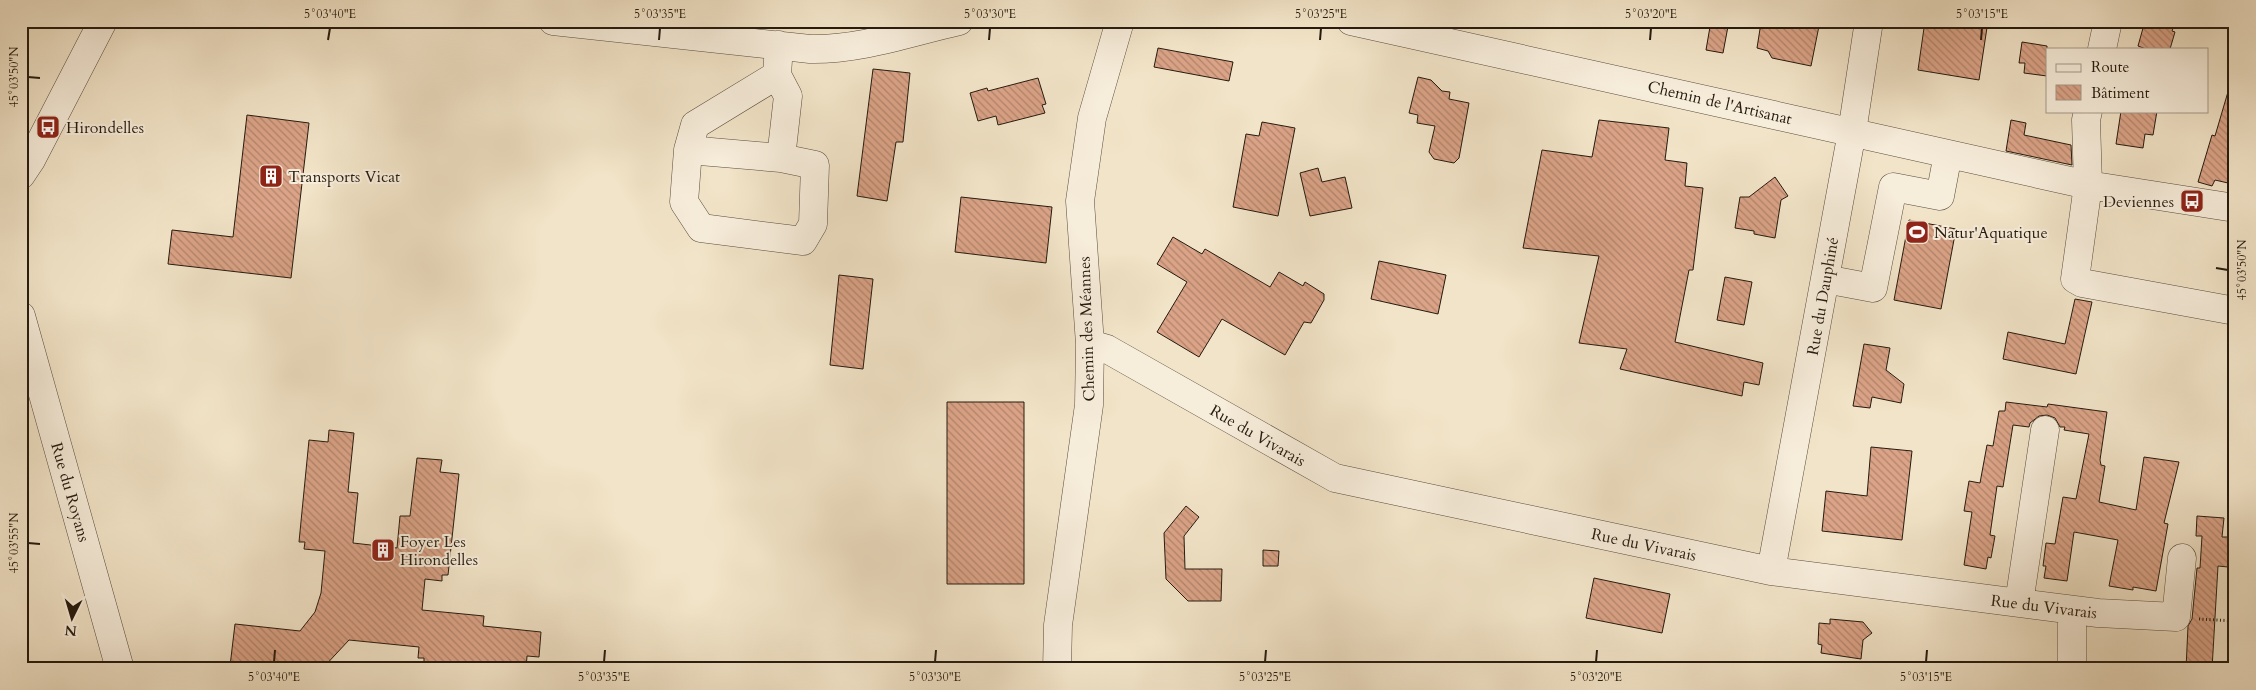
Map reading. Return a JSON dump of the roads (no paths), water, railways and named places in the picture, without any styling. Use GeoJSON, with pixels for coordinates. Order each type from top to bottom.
{"type":"FeatureCollection","features":[{"type":"Feature","properties":{"kind":"street"},"geometry":{"type":"LineString","coordinates":[[21,175],[31,160],[103,21]]}},
{"type":"Feature","properties":{"kind":"street"},"geometry":{"type":"LineString","coordinates":[[552,21],[779,46],[829,49],[863,44],[959,21]]}},
{"type":"Feature","properties":{"kind":"street","name":"Chemin des Méannes"},"geometry":{"type":"LineString","coordinates":[[1057,669],[1058,626],[1089,405],[1090,344],[1080,201],[1092,118],[1120,21]]}},
{"type":"Feature","properties":{"kind":"street","name":"Chemin de l'Artisanat"},"geometry":{"type":"LineString","coordinates":[[1352,21],[2088,184],[2235,208]]}},
{"type":"Feature","properties":{"kind":"street","name":"Rue du Dauphiné"},"geometry":{"type":"LineString","coordinates":[[1771,571],[1852,132],[1869,21]]}},
{"type":"Feature","properties":{"kind":"street"},"geometry":{"type":"LineString","coordinates":[[2102,48],[2108,21]]}},
{"type":"Feature","properties":{"kind":"street"},"geometry":{"type":"LineString","coordinates":[[779,46],[777,76],[788,96],[781,158]]}},
{"type":"Feature","properties":{"kind":"street"},"geometry":{"type":"LineString","coordinates":[[688,150],[781,158],[815,165],[813,224],[803,241],[702,228],[684,202],[688,150],[695,125],[777,76]]}},
{"type":"Feature","properties":{"kind":"street"},"geometry":{"type":"LineString","coordinates":[[2088,112],[2086,120],[2088,184],[2075,279],[2082,283],[2235,311]]}},
{"type":"Feature","properties":{"kind":"street"},"geometry":{"type":"LineString","coordinates":[[1825,279],[1873,288],[1893,187],[1940,196],[1948,154]]}},
{"type":"Feature","properties":{"kind":"street","name":"Rue du Royans"},"geometry":{"type":"LineString","coordinates":[[21,316],[33,396],[120,669]]}},
{"type":"Feature","properties":{"kind":"street","name":"Rue du Vivarais"},"geometry":{"type":"LineString","coordinates":[[1090,344],[1107,349],[1335,478],[1771,571],[2072,610],[2176,618],[2182,558]]}},
{"type":"Feature","properties":{"kind":"street"},"geometry":{"type":"LineString","coordinates":[[2020,603],[2045,430]]}},
{"type":"Feature","properties":{"kind":"street"},"geometry":{"type":"LineString","coordinates":[[2072,610],[2072,669]]}},
{"type":"Feature","properties":{"kind":"place","name":"Hirondelles"},"geometry":{"type":"Point","coordinates":[48,127]}},
{"type":"Feature","properties":{"kind":"place","name":"Transports Vicat"},"geometry":{"type":"Point","coordinates":[271,176]}},
{"type":"Feature","properties":{"kind":"place","name":"Deviennes"},"geometry":{"type":"Point","coordinates":[2192,201]}},
{"type":"Feature","properties":{"kind":"place","name":"Natur'Aquatique"},"geometry":{"type":"Point","coordinates":[1917,232]}},
{"type":"Feature","properties":{"kind":"place","name":"Foyer Les Hirondelles"},"geometry":{"type":"Point","coordinates":[383,550]}}]}
